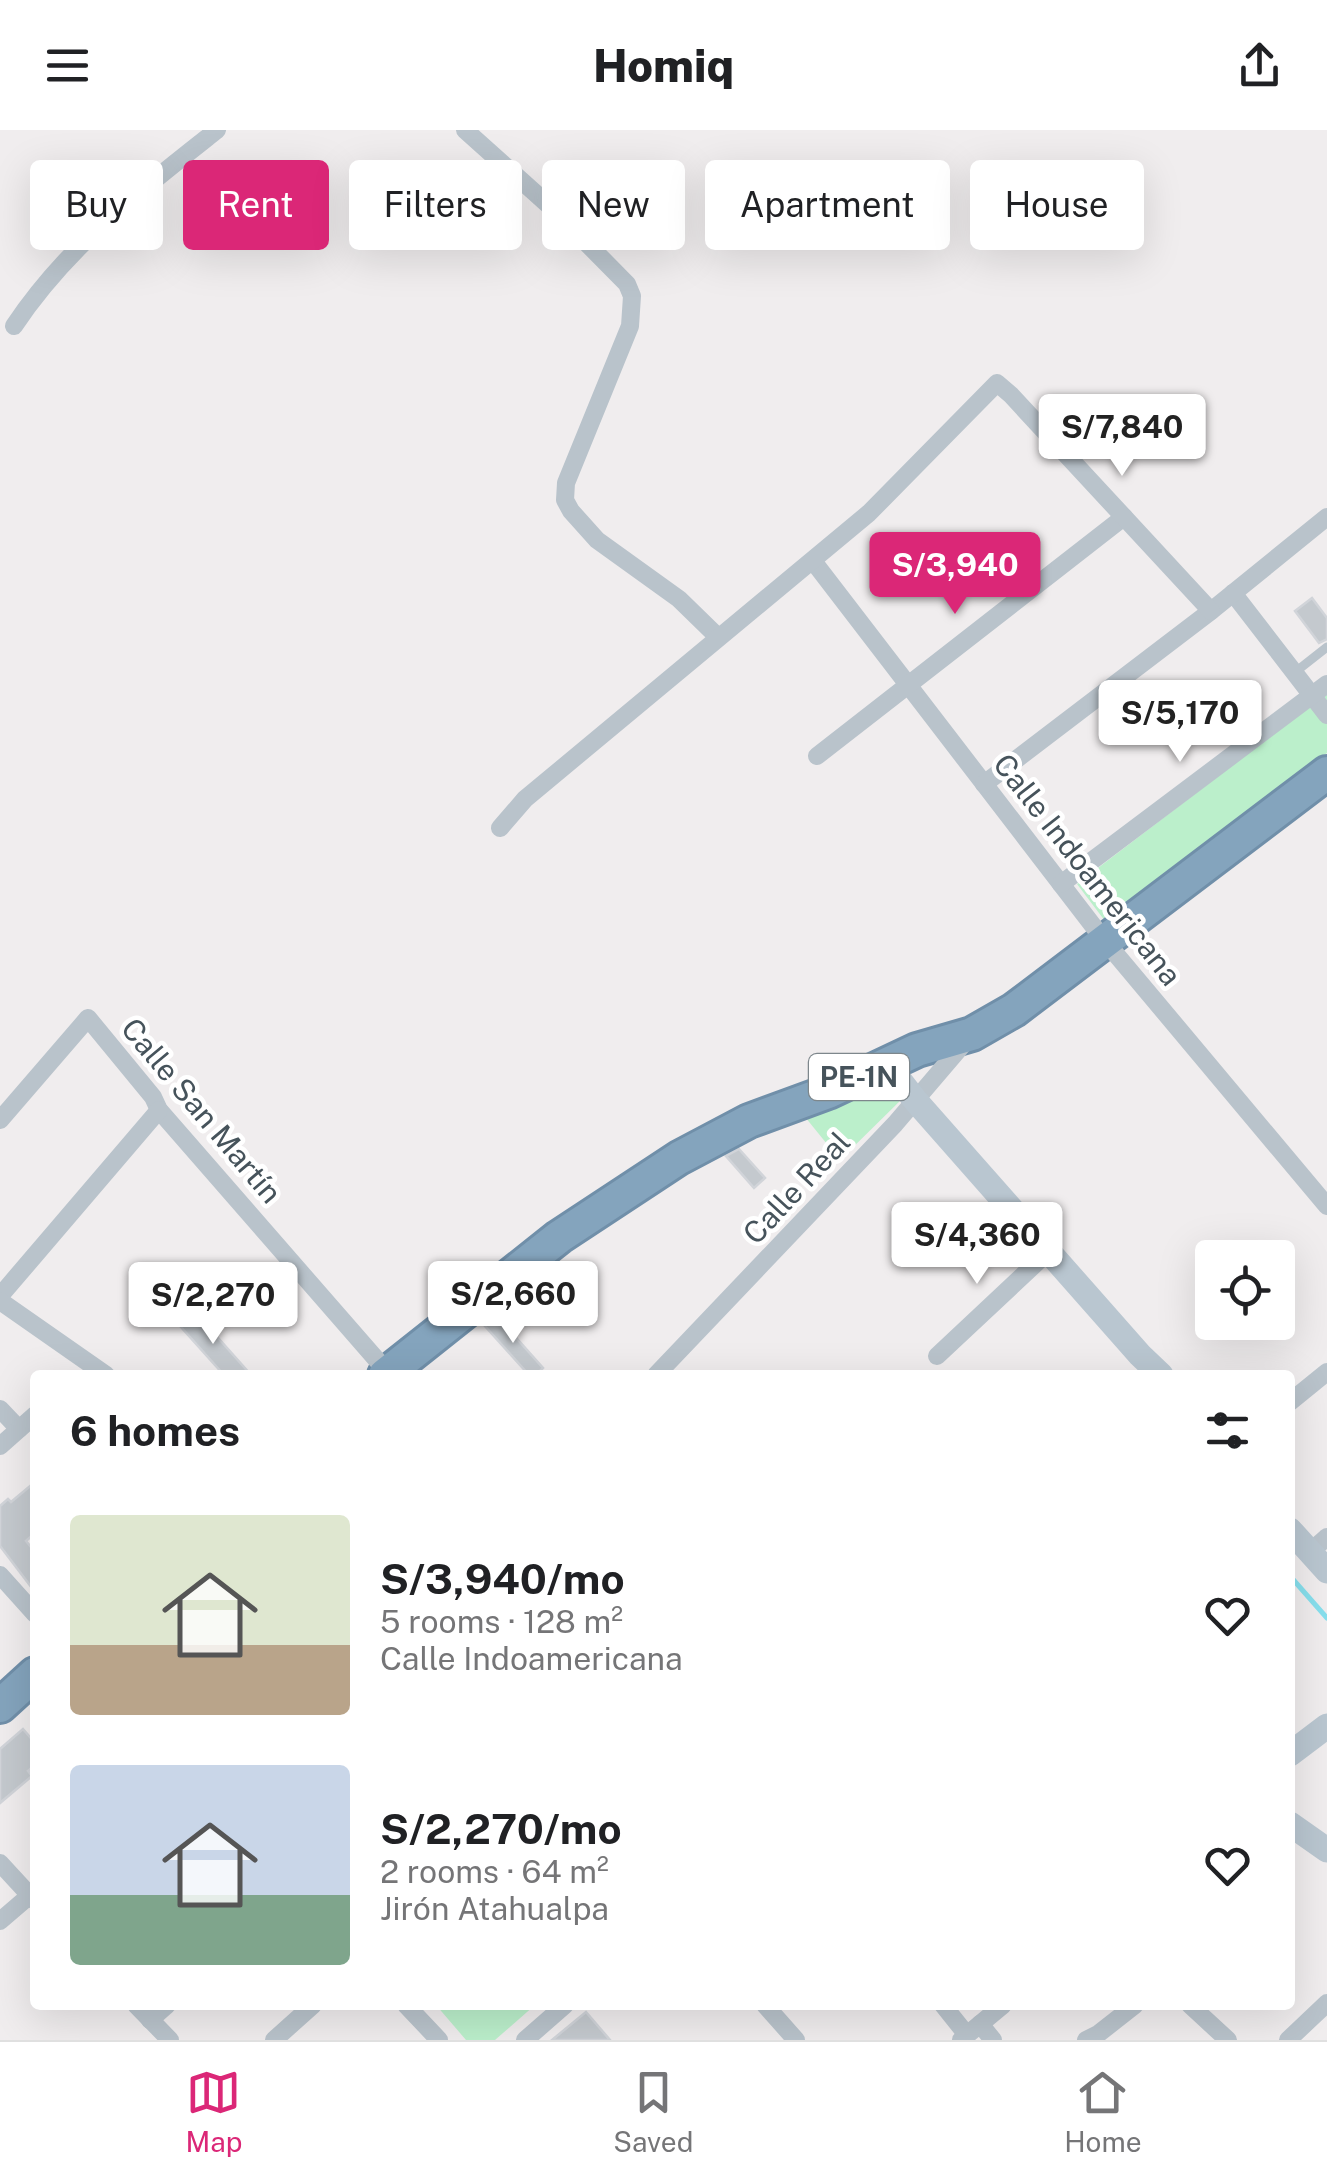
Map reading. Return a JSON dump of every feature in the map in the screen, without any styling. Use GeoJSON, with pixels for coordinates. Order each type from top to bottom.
{"type":"FeatureCollection","features":[{"type":"Feature","properties":{"kind":"highway","name":"PE-1N"},"geometry":{"type":"LineString","coordinates":[[392,1370],[559,1237],[680,1158],[749,1122],[828,1092],[916,1050],[972,1034],[1014,1010],[1327,772]]}},
{"type":"Feature","properties":{"kind":"highway"},"geometry":{"type":"LineString","coordinates":[[0,1706],[30,1679]]}},
{"type":"Feature","properties":{"kind":"street"},"geometry":{"type":"LineString","coordinates":[[14,326],[79,245],[217,130]]}},
{"type":"Feature","properties":{"kind":"street"},"geometry":{"type":"LineString","coordinates":[[465,130],[553,209],[627,284],[632,296],[630,326],[566,483],[565,500],[598,540],[679,598],[718,636]]}},
{"type":"Feature","properties":{"kind":"street"},"geometry":{"type":"LineString","coordinates":[[500,828],[525,799],[813,561],[904,480],[998,383],[1211,611]]}},
{"type":"Feature","properties":{"kind":"street"},"geometry":{"type":"LineString","coordinates":[[817,756],[1124,517]]}},
{"type":"Feature","properties":{"kind":"street"},"geometry":{"type":"LineString","coordinates":[[984,784],[1327,517]]}},
{"type":"Feature","properties":{"kind":"street","name":"Calle Indoamericana"},"geometry":{"type":"LineString","coordinates":[[813,561],[1104,940],[1327,1206]]}},
{"type":"Feature","properties":{"kind":"street"},"geometry":{"type":"LineString","coordinates":[[1234,593],[1294,672],[1319,690],[1327,715]]}},
{"type":"Feature","properties":{"kind":"street"},"geometry":{"type":"LineString","coordinates":[[1061,884],[1319,690]]}},
{"type":"Feature","properties":{"kind":"street","name":"Calle San Martín"},"geometry":{"type":"LineString","coordinates":[[0,1120],[88,1018],[154,1096],[159,1110],[384,1370]]}},
{"type":"Feature","properties":{"kind":"street","name":"Calle Real"},"geometry":{"type":"LineString","coordinates":[[670,1370],[972,1034]]}},
{"type":"Feature","properties":{"kind":"street"},"geometry":{"type":"LineString","coordinates":[[887,1064],[1156,1370]]}},
{"type":"Feature","properties":{"kind":"street"},"geometry":{"type":"LineString","coordinates":[[99,1370],[0,1298],[159,1110]]}},
{"type":"Feature","properties":{"kind":"street"},"geometry":{"type":"LineString","coordinates":[[938,1356],[1049,1252]]}},
{"type":"Feature","properties":{"kind":"street"},"geometry":{"type":"LineString","coordinates":[[1295,1398],[1327,1372]]}},
{"type":"Feature","properties":{"kind":"street"},"geometry":{"type":"LineString","coordinates":[[0,1409],[19,1429]]}},
{"type":"Feature","properties":{"kind":"street"},"geometry":{"type":"LineString","coordinates":[[0,1446],[30,1419]]}},
{"type":"Feature","properties":{"kind":"street"},"geometry":{"type":"LineString","coordinates":[[1295,1534],[1321,1553]]}},
{"type":"Feature","properties":{"kind":"street"},"geometry":{"type":"LineString","coordinates":[[0,1574],[30,1608]]}},
{"type":"Feature","properties":{"kind":"street"},"geometry":{"type":"LineString","coordinates":[[1295,1750],[1327,1726]]}},
{"type":"Feature","properties":{"kind":"street"},"geometry":{"type":"LineString","coordinates":[[1295,1828],[1327,1850]]}},
{"type":"Feature","properties":{"kind":"street"},"geometry":{"type":"LineString","coordinates":[[0,1863],[30,1893]]}},
{"type":"Feature","properties":{"kind":"street"},"geometry":{"type":"LineString","coordinates":[[0,1921],[30,1898]]}},
{"type":"Feature","properties":{"kind":"street"},"geometry":{"type":"LineString","coordinates":[[1288,2040],[1327,2003]]}},
{"type":"Feature","properties":{"kind":"street"},"geometry":{"type":"LineString","coordinates":[[141,2010],[170,2040]]}},
{"type":"Feature","properties":{"kind":"street"},"geometry":{"type":"LineString","coordinates":[[150,2020],[161,2010]]}},
{"type":"Feature","properties":{"kind":"street"},"geometry":{"type":"LineString","coordinates":[[274,2040],[307,2010]]}},
{"type":"Feature","properties":{"kind":"street"},"geometry":{"type":"LineString","coordinates":[[411,2010],[438,2040]]}},
{"type":"Feature","properties":{"kind":"street"},"geometry":{"type":"LineString","coordinates":[[526,2040],[559,2010]]}},
{"type":"Feature","properties":{"kind":"street"},"geometry":{"type":"LineString","coordinates":[[769,2010],[796,2040]]}},
{"type":"Feature","properties":{"kind":"street"},"geometry":{"type":"LineString","coordinates":[[948,2010],[970,2033],[993,2040]]}},
{"type":"Feature","properties":{"kind":"street"},"geometry":{"type":"LineString","coordinates":[[970,2033],[997,2010]]}},
{"type":"Feature","properties":{"kind":"street"},"geometry":{"type":"LineString","coordinates":[[1086,2040],[1129,2010]]}},
{"type":"Feature","properties":{"kind":"street"},"geometry":{"type":"LineString","coordinates":[[1195,2010],[1228,2040]]}},
{"type":"Feature","properties":{"kind":"lane"},"geometry":{"type":"LineString","coordinates":[[1294,672],[1327,647]]}},
{"type":"Feature","properties":{"kind":"green space"},"geometry":{"type":"Polygon","coordinates":[[[1327,693],[1327,753],[1105,921],[1077,884],[1327,693]]]}},
{"type":"Feature","properties":{"kind":"green space"},"geometry":{"type":"Polygon","coordinates":[[[891,1076],[904,1097],[840,1160],[801,1112],[891,1076]]]}},
{"type":"Feature","properties":{"kind":"green space"},"geometry":{"type":"Polygon","coordinates":[[[440,2010],[529,2010],[495,2040],[466,2040],[440,2010]]]}},
{"type":"Feature","properties":{"kind":"building"},"geometry":{"type":"Polygon","coordinates":[[[1312,598],[1327,618],[1327,639],[1319,643],[1295,611],[1312,598]]]}},
{"type":"Feature","properties":{"kind":"building"},"geometry":{"type":"Polygon","coordinates":[[[739,1149],[765,1178],[754,1188],[726,1156],[739,1149]]]}},
{"type":"Feature","properties":{"kind":"building"},"geometry":{"type":"Polygon","coordinates":[[[196,1313],[247,1370],[220,1370],[181,1327],[196,1313]]]}},
{"type":"Feature","properties":{"kind":"building"},"geometry":{"type":"Polygon","coordinates":[[[495,1314],[543,1368],[524,1370],[484,1325],[495,1314]]]}},
{"type":"Feature","properties":{"kind":"building"},"geometry":{"type":"Polygon","coordinates":[[[30,1486],[30,1537],[26,1541],[30,1546],[30,1585],[0,1546],[0,1506],[8,1499],[11,1502],[30,1486]]]}},
{"type":"Feature","properties":{"kind":"building"},"geometry":{"type":"Polygon","coordinates":[[[23,1729],[30,1737],[30,1778],[0,1803],[0,1749],[23,1729]]]}},
{"type":"Feature","properties":{"kind":"building"},"geometry":{"type":"Polygon","coordinates":[[[586,2012],[610,2040],[552,2040],[586,2012]]]}},
{"type":"Feature","properties":{"kind":"waterway"},"geometry":{"type":"LineString","coordinates":[[1295,1582],[1327,1618]]}}]}
